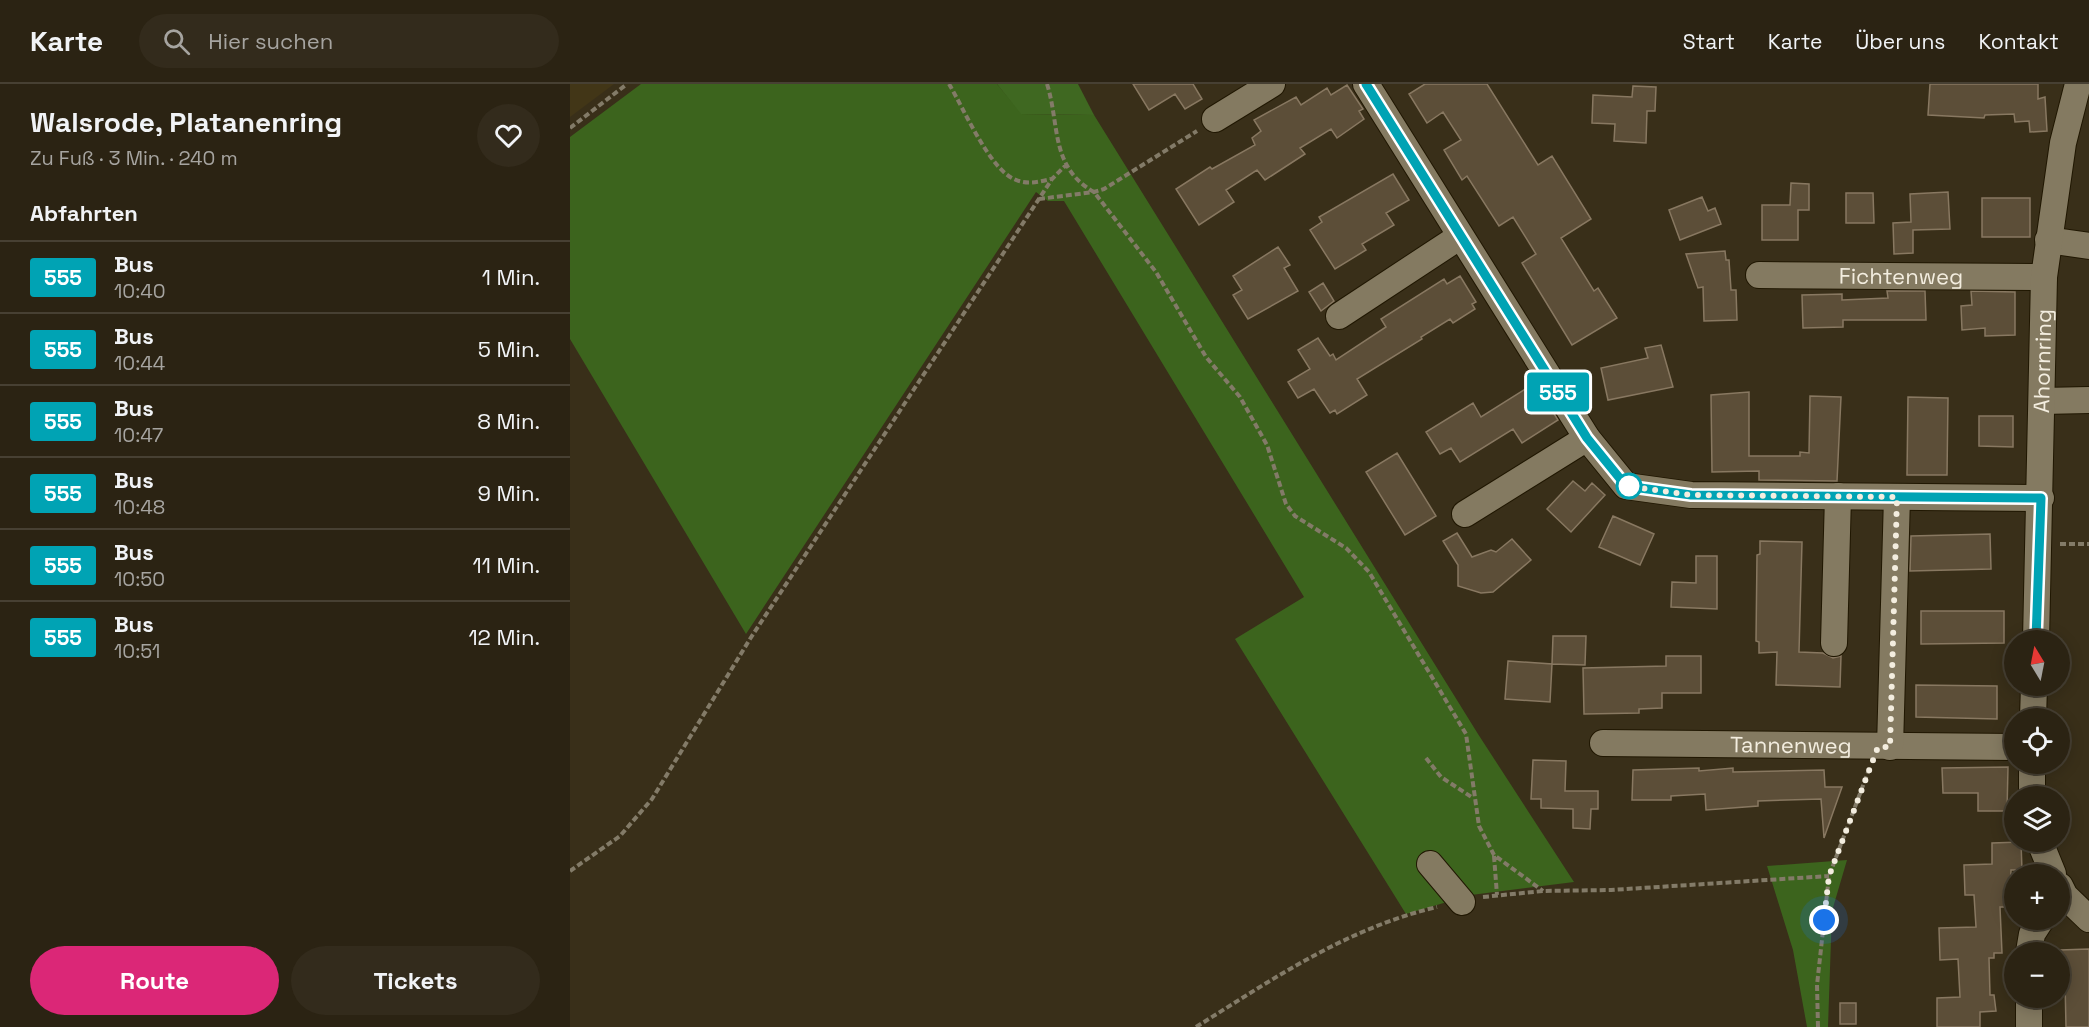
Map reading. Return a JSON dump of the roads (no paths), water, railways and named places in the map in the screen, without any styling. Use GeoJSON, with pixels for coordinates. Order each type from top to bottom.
{"type":"FeatureCollection","features":[{"type":"Feature","properties":{"kind":"street"},"geometry":{"type":"LineString","coordinates":[[1215,119],[1272,84]]}},
{"type":"Feature","properties":{"kind":"street"},"geometry":{"type":"LineString","coordinates":[[1366,84],[1587,438],[1626,486],[1691,495],[2041,498]]}},
{"type":"Feature","properties":{"kind":"street","name":"Ahornring"},"geometry":{"type":"LineString","coordinates":[[2036,630],[2041,498],[2044,277],[2063,143],[2078,84]]}},
{"type":"Feature","properties":{"kind":"street"},"geometry":{"type":"LineString","coordinates":[[1339,316],[1460,237]]}},
{"type":"Feature","properties":{"kind":"street"},"geometry":{"type":"LineString","coordinates":[[2048,240],[2089,246]]}},
{"type":"Feature","properties":{"kind":"street","name":"Fichtenweg"},"geometry":{"type":"LineString","coordinates":[[1759,275],[2044,277]]}},
{"type":"Feature","properties":{"kind":"street"},"geometry":{"type":"LineString","coordinates":[[2042,401],[2089,400]]}},
{"type":"Feature","properties":{"kind":"street"},"geometry":{"type":"LineString","coordinates":[[1465,514],[1587,438]]}},
{"type":"Feature","properties":{"kind":"street"},"geometry":{"type":"LineString","coordinates":[[1834,643],[1838,496]]}},
{"type":"Feature","properties":{"kind":"street"},"geometry":{"type":"LineString","coordinates":[[1884,747],[1897,497]]}},
{"type":"Feature","properties":{"kind":"street","name":"Tannenweg"},"geometry":{"type":"LineString","coordinates":[[1603,743],[2004,747]]}},
{"type":"Feature","properties":{"kind":"street"},"geometry":{"type":"LineString","coordinates":[[1430,864],[1462,902]]}},
{"type":"Feature","properties":{"kind":"street"},"geometry":{"type":"LineString","coordinates":[[2070,900],[2089,918]]}},
{"type":"Feature","properties":{"kind":"street"},"geometry":{"type":"LineString","coordinates":[[2029,1008],[2030,1027]]}}]}
